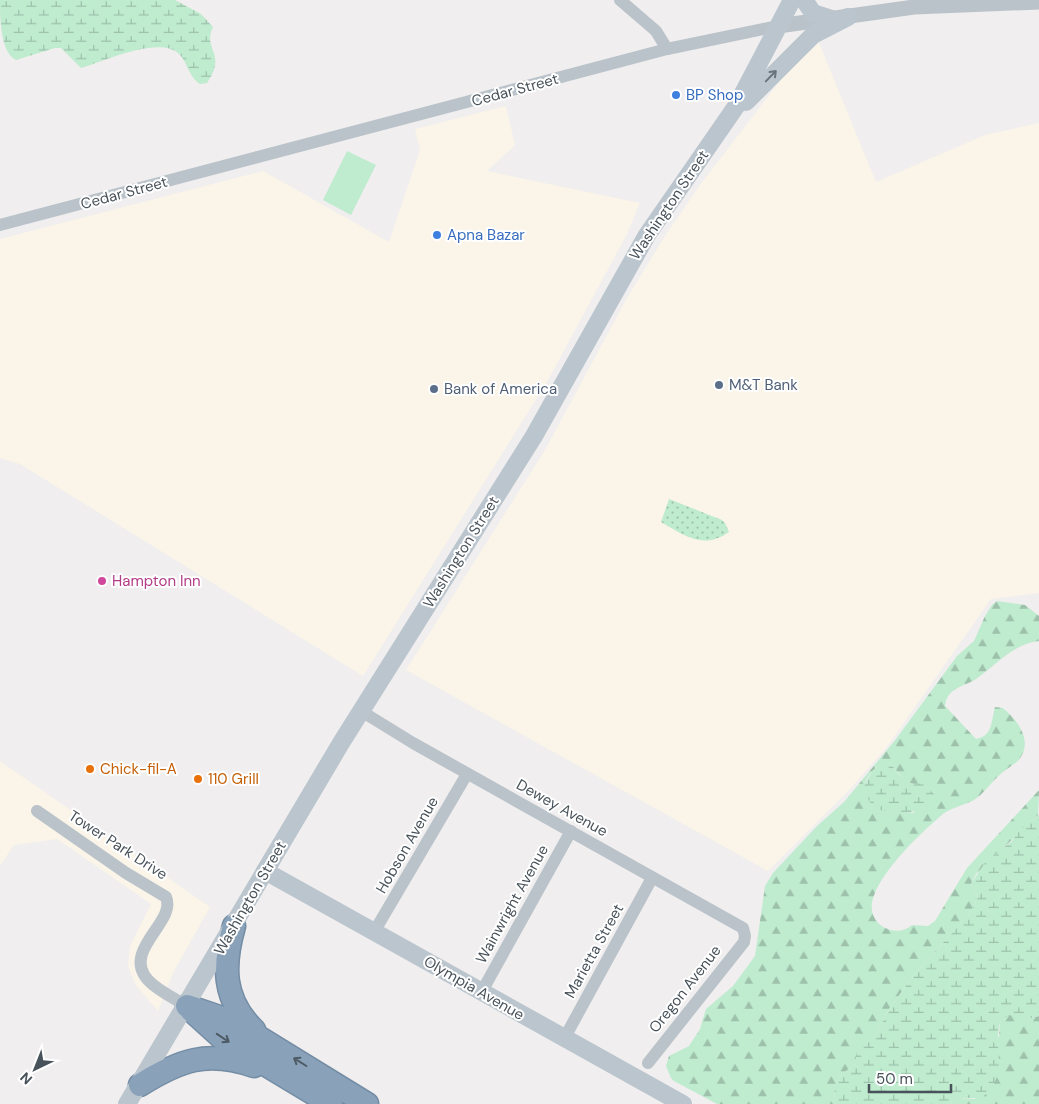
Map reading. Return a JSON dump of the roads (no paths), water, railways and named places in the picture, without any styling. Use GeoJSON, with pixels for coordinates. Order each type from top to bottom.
{"type":"FeatureCollection","features":[{"type":"Feature","properties":{"kind":"highway"},"geometry":{"type":"LineString","coordinates":[[234,926],[226,958],[228,987],[242,1016],[264,1040]]}},
{"type":"Feature","properties":{"kind":"highway"},"geometry":{"type":"LineString","coordinates":[[187,1006],[231,1020],[366,1104]]}},
{"type":"Feature","properties":{"kind":"highway"},"geometry":{"type":"LineString","coordinates":[[187,1006],[223,1039],[331,1104]]}},
{"type":"Feature","properties":{"kind":"highway"},"geometry":{"type":"LineString","coordinates":[[140,1084],[180,1063],[206,1058],[238,1061],[296,1083]]}},
{"type":"Feature","properties":{"kind":"main road","name":"Washington Street"},"geometry":{"type":"LineString","coordinates":[[127,1104],[361,711],[534,436],[647,235],[725,124],[751,80],[792,0]]}},
{"type":"Feature","properties":{"kind":"main road"},"geometry":{"type":"LineString","coordinates":[[804,0],[813,13],[840,18]]}},
{"type":"Feature","properties":{"kind":"main road"},"geometry":{"type":"LineString","coordinates":[[725,124],[802,45],[840,18]]}},
{"type":"Feature","properties":{"kind":"main road","name":"Olympia Avenue"},"geometry":{"type":"LineString","coordinates":[[266,871],[683,1104]]}},
{"type":"Feature","properties":{"kind":"street"},"geometry":{"type":"LineString","coordinates":[[620,0],[656,31],[667,49]]}},
{"type":"Feature","properties":{"kind":"street","name":"Cedar Street"},"geometry":{"type":"LineString","coordinates":[[0,224],[667,49],[778,26],[914,7],[1039,2]]}},
{"type":"Feature","properties":{"kind":"street","name":"Dewey Avenue"},"geometry":{"type":"LineString","coordinates":[[361,711],[467,774],[740,926],[745,934]]}},
{"type":"Feature","properties":{"kind":"street","name":"Hobson Avenue"},"geometry":{"type":"LineString","coordinates":[[374,932],[467,774]]}},
{"type":"Feature","properties":{"kind":"street","name":"Tower Park Drive"},"geometry":{"type":"LineString","coordinates":[[37,811],[126,873],[164,895],[168,902],[167,909],[144,949],[142,967],[146,977],[153,984],[187,1006]]}},
{"type":"Feature","properties":{"kind":"street","name":"Wainwright Avenue"},"geometry":{"type":"LineString","coordinates":[[481,992],[570,831]]}},
{"type":"Feature","properties":{"kind":"street","name":"Marietta Street"},"geometry":{"type":"LineString","coordinates":[[564,1039],[652,878]]}},
{"type":"Feature","properties":{"kind":"street","name":"Oregon Avenue"},"geometry":{"type":"LineString","coordinates":[[648,1062],[744,942],[745,934]]}},
{"type":"Feature","properties":{"kind":"place","name":"BP Shop"},"geometry":{"type":"Point","coordinates":[676,95]}},
{"type":"Feature","properties":{"kind":"place","name":"Apna Bazar"},"geometry":{"type":"Point","coordinates":[437,235]}},
{"type":"Feature","properties":{"kind":"place","name":"M&T Bank"},"geometry":{"type":"Point","coordinates":[719,385]}},
{"type":"Feature","properties":{"kind":"place","name":"Bank of America"},"geometry":{"type":"Point","coordinates":[434,389]}},
{"type":"Feature","properties":{"kind":"place","name":"Hampton Inn"},"geometry":{"type":"Point","coordinates":[102,581]}},
{"type":"Feature","properties":{"kind":"place","name":"Chick-fil-A"},"geometry":{"type":"Point","coordinates":[90,769]}},
{"type":"Feature","properties":{"kind":"place","name":"110 Grill"},"geometry":{"type":"Point","coordinates":[198,779]}}]}
